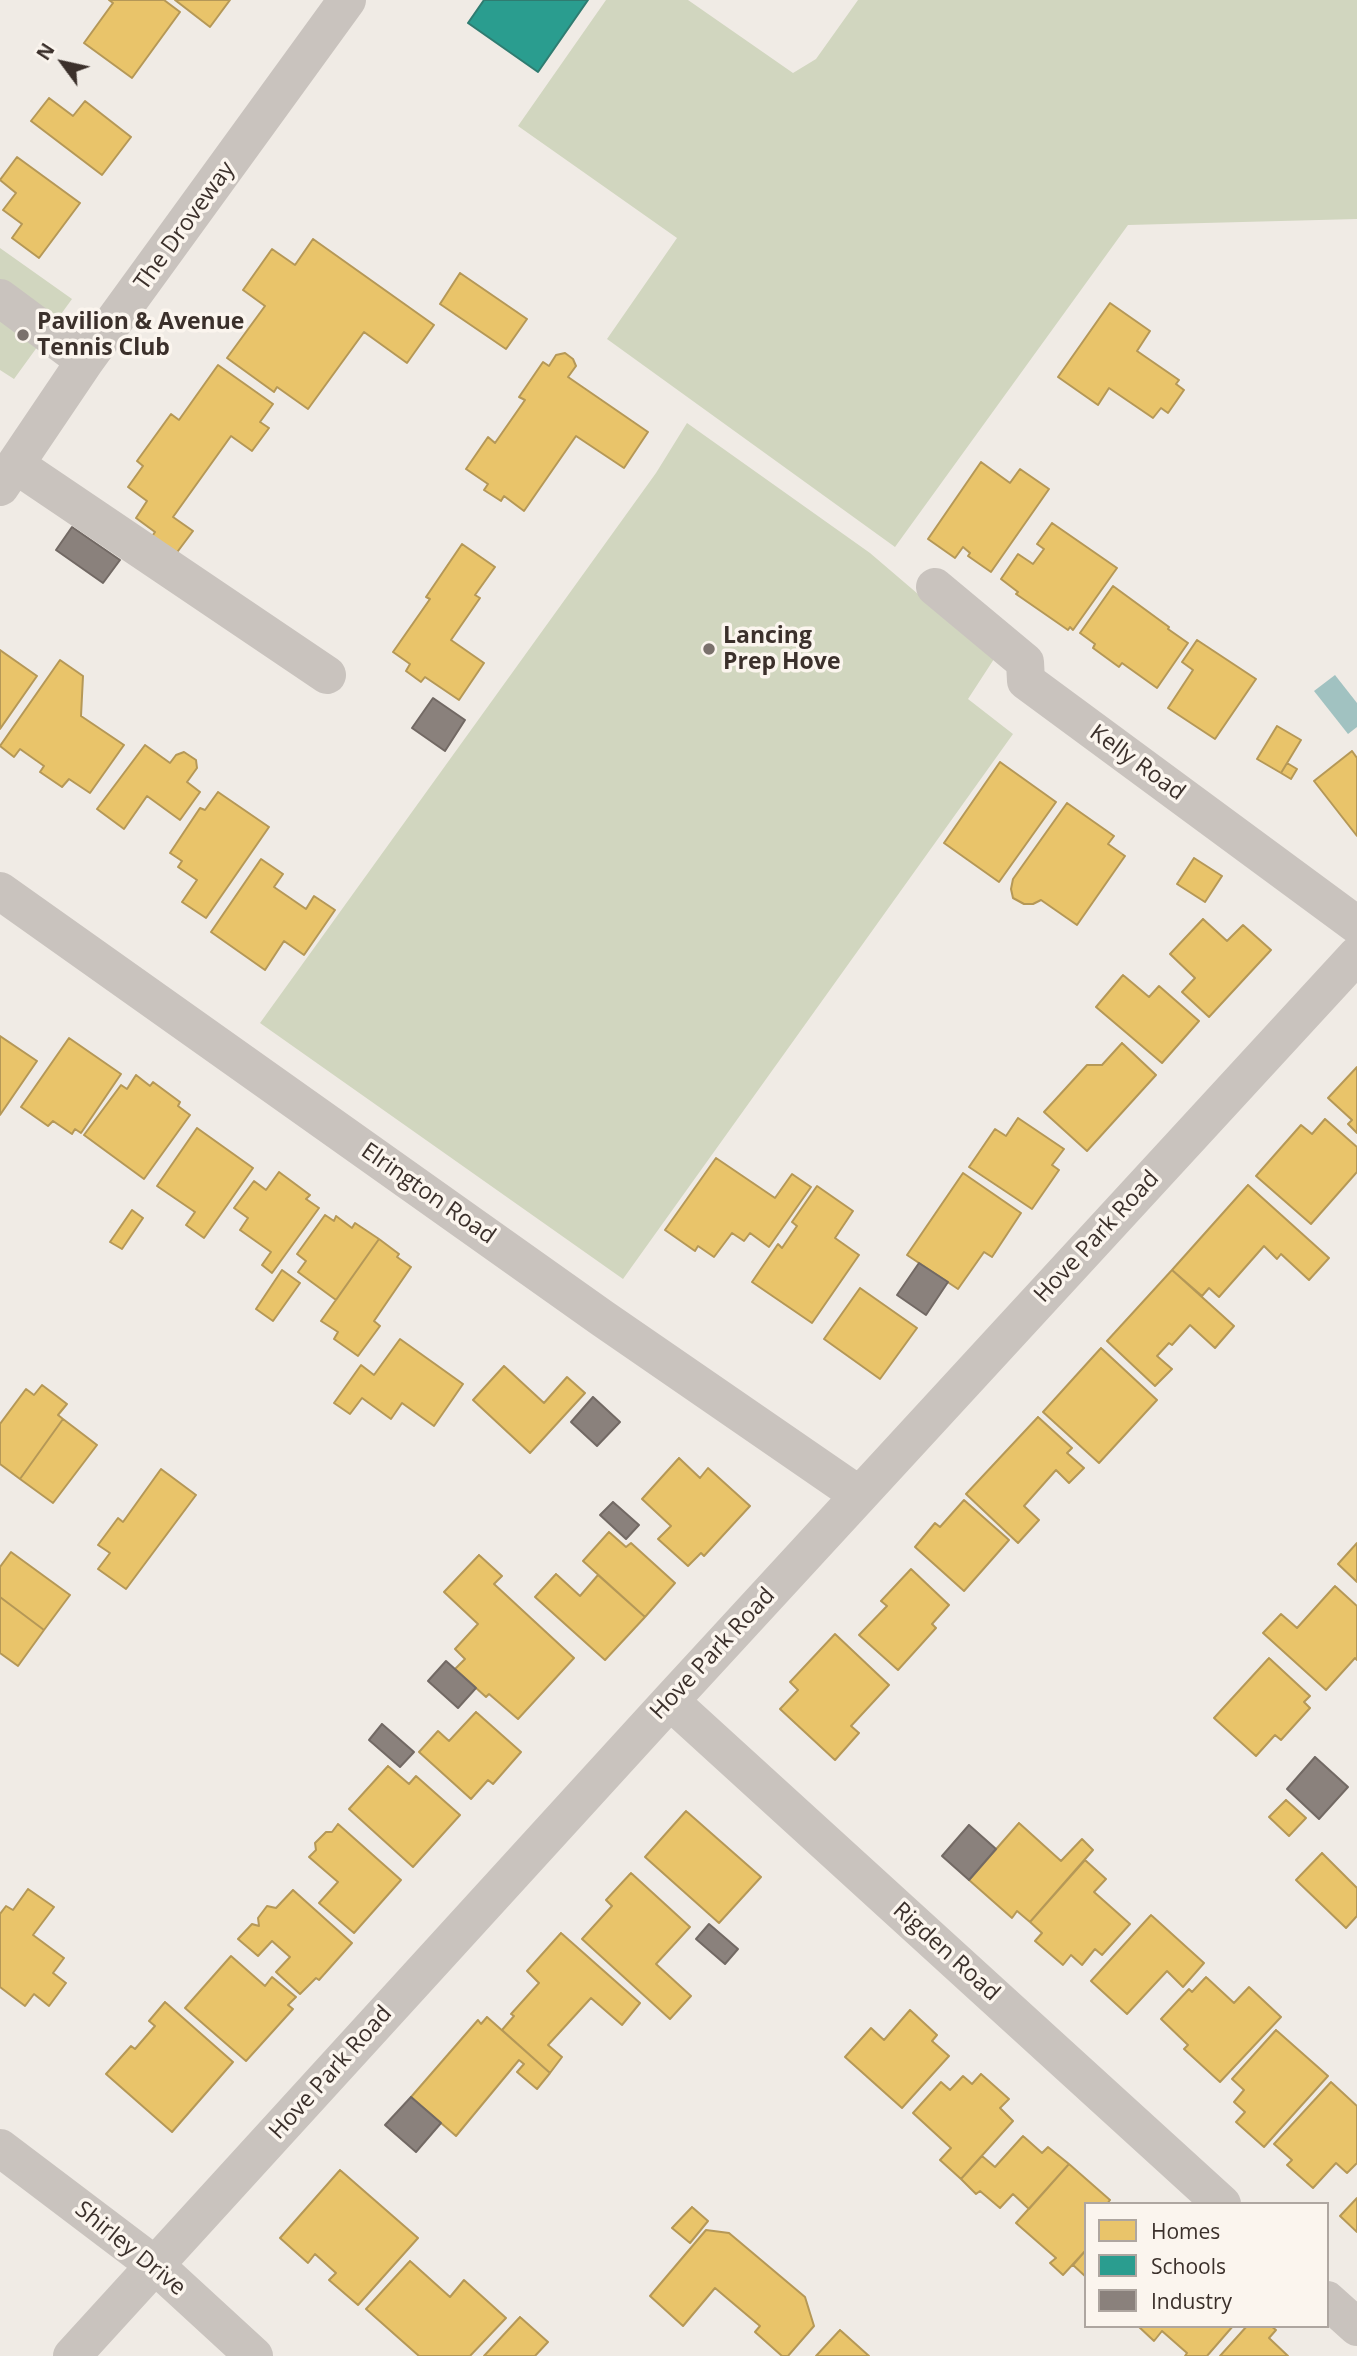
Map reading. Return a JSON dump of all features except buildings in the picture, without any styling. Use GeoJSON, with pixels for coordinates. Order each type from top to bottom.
{"type":"FeatureCollection","features":[{"type":"Feature","properties":{"kind":"street","name":"The Droveway"},"geometry":{"type":"LineString","coordinates":[[8,476],[85,362],[347,0]]}},
{"type":"Feature","properties":{"kind":"street"},"geometry":{"type":"LineString","coordinates":[[0,299],[85,362]]}},
{"type":"Feature","properties":{"kind":"street"},"geometry":{"type":"LineString","coordinates":[[8,476],[327,675]]}},
{"type":"Feature","properties":{"kind":"street","name":"Kelly Road"},"geometry":{"type":"LineString","coordinates":[[935,587],[1025,663],[1026,681],[1357,925]]}},
{"type":"Feature","properties":{"kind":"street","name":"Elrington Road"},"geometry":{"type":"LineString","coordinates":[[0,891],[602,1318],[859,1495]]}},
{"type":"Feature","properties":{"kind":"street","name":"Hove Park Road"},"geometry":{"type":"LineString","coordinates":[[72,2356],[1357,955]]}},
{"type":"Feature","properties":{"kind":"street","name":"Rigden Road"},"geometry":{"type":"LineString","coordinates":[[670,1701],[1220,2202]]}},
{"type":"Feature","properties":{"kind":"street","name":"Shirley Drive"},"geometry":{"type":"LineString","coordinates":[[0,2148],[156,2266],[254,2356]]}},
{"type":"Feature","properties":{"kind":"street"},"geometry":{"type":"LineString","coordinates":[[1329,2302],[1357,2327]]}},
{"type":"Feature","properties":{"kind":"green space"},"geometry":{"type":"Polygon","coordinates":[[[606,0],[688,0],[793,73],[816,59],[858,0],[1357,0],[1357,219],[1128,225],[895,547],[607,339],[677,238],[518,126],[606,0]]]}},
{"type":"Feature","properties":{"kind":"green space","name":"Pavilion & Avenue Tennis Club"},"geometry":{"type":"Polygon","coordinates":[[[0,248],[72,299],[14,379],[0,370],[0,248]]]}},
{"type":"Feature","properties":{"kind":"green space"},"geometry":{"type":"Polygon","coordinates":[[[687,423],[870,553],[994,659],[968,699],[1013,734],[623,1279],[260,1023],[656,473],[687,423]]]}},
{"type":"Feature","properties":{"kind":"water"},"geometry":{"type":"Polygon","coordinates":[[[1335,675],[1357,703],[1357,727],[1348,734],[1314,691],[1335,675]]]}},
{"type":"Feature","properties":{"kind":"place","name":"Pavilion & Avenue Tennis Club"},"geometry":{"type":"Point","coordinates":[23,335]}},
{"type":"Feature","properties":{"kind":"place","name":"Lancing Prep Hove"},"geometry":{"type":"Point","coordinates":[709,649]}}]}
